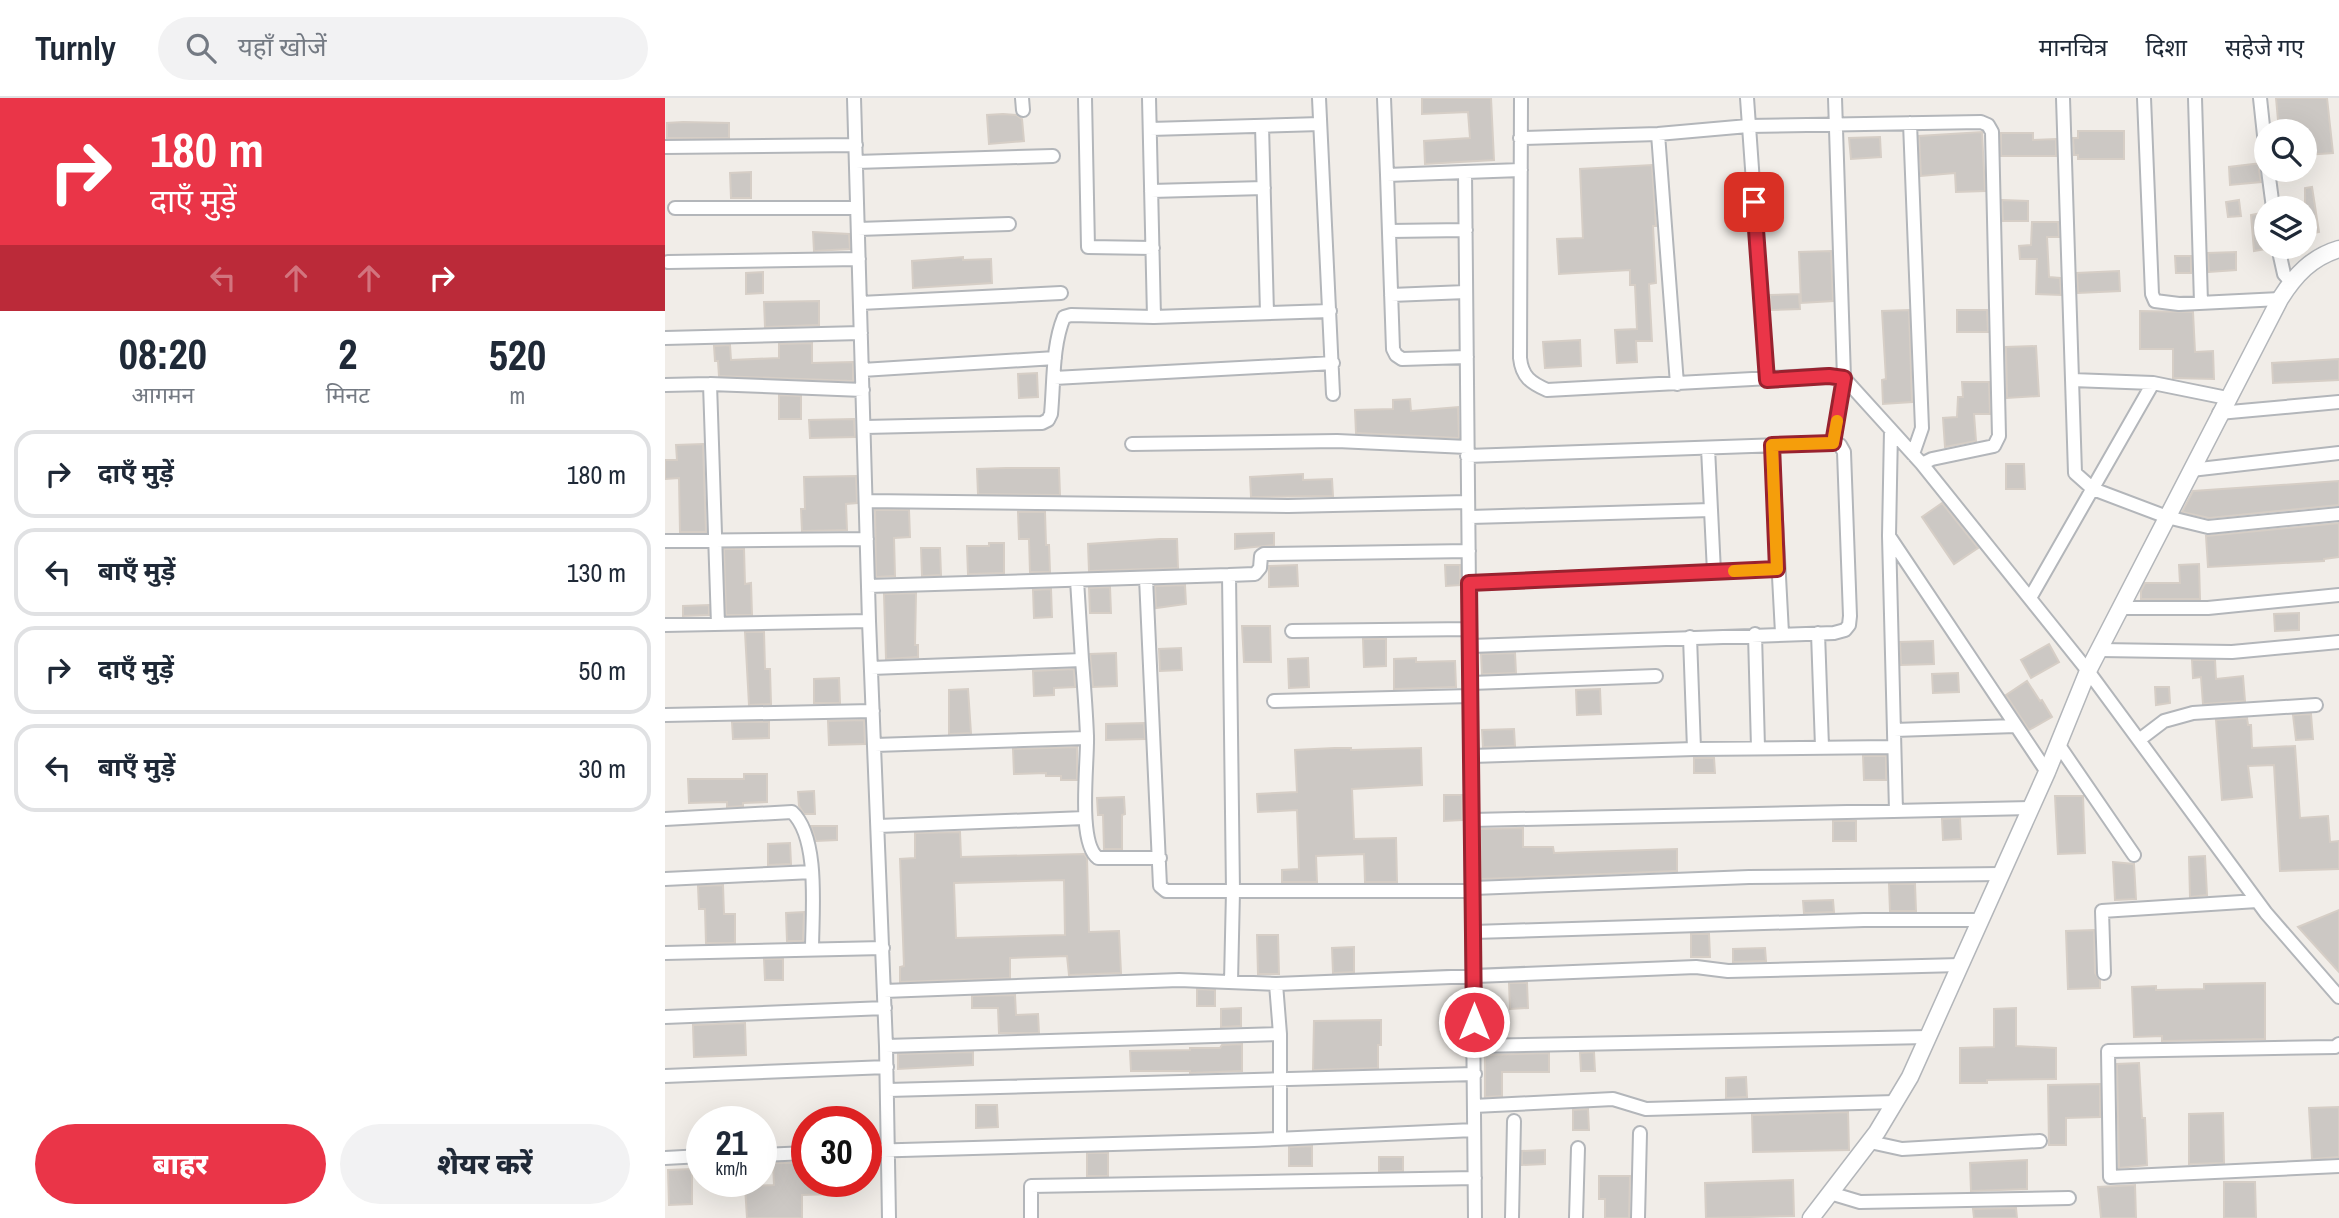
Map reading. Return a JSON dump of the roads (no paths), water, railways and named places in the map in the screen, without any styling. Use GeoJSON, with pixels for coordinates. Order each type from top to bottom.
{"type":"FeatureCollection","features":[{"type":"Feature","properties":{"kind":"street"},"geometry":{"type":"LineString","coordinates":[[854,98],[869,621],[887,1067],[889,1218]]}},
{"type":"Feature","properties":{"kind":"street"},"geometry":{"type":"LineString","coordinates":[[1085,98],[1088,247],[1153,248]]}},
{"type":"Feature","properties":{"kind":"street"},"geometry":{"type":"LineString","coordinates":[[1149,98],[1154,317]]}},
{"type":"Feature","properties":{"kind":"street"},"geometry":{"type":"LineString","coordinates":[[1319,98],[1333,394]]}},
{"type":"Feature","properties":{"kind":"street"},"geometry":{"type":"LineString","coordinates":[[1384,98],[1393,349],[1402,359],[1467,357]]}},
{"type":"Feature","properties":{"kind":"street"},"geometry":{"type":"LineString","coordinates":[[1521,98],[1520,358],[1521,370],[1526,377],[1547,390],[1829,376],[1844,378],[1918,459],[2030,598],[2088,671],[2257,901],[2339,997]]}},
{"type":"Feature","properties":{"kind":"street"},"geometry":{"type":"LineString","coordinates":[[1747,98],[1767,380]]}},
{"type":"Feature","properties":{"kind":"street"},"geometry":{"type":"LineString","coordinates":[[1833,443],[1844,378],[1835,98]]}},
{"type":"Feature","properties":{"kind":"street"},"geometry":{"type":"LineString","coordinates":[[2063,98],[2075,473],[2092,489],[2167,517],[2208,527],[2339,514]]}},
{"type":"Feature","properties":{"kind":"street"},"geometry":{"type":"LineString","coordinates":[[2144,98],[2152,294],[2155,301],[2201,303],[2280,299]]}},
{"type":"Feature","properties":{"kind":"street"},"geometry":{"type":"LineString","coordinates":[[2195,98],[2201,303]]}},
{"type":"Feature","properties":{"kind":"street"},"geometry":{"type":"LineString","coordinates":[[2260,98],[2262,119]]}},
{"type":"Feature","properties":{"kind":"street"},"geometry":{"type":"LineString","coordinates":[[1520,138],[1658,134],[1748,126],[1835,123],[1981,121],[1988,125],[1991,132],[1999,436],[1994,446],[1932,460],[1918,459]]}},
{"type":"Feature","properties":{"kind":"street"},"geometry":{"type":"LineString","coordinates":[[1150,130],[1320,124]]}},
{"type":"Feature","properties":{"kind":"street"},"geometry":{"type":"LineString","coordinates":[[1910,124],[1922,428],[1918,459]]}},
{"type":"Feature","properties":{"kind":"street"},"geometry":{"type":"LineString","coordinates":[[1262,125],[1267,313]]}},
{"type":"Feature","properties":{"kind":"street"},"geometry":{"type":"LineString","coordinates":[[1658,134],[1677,384]]}},
{"type":"Feature","properties":{"kind":"street"},"geometry":{"type":"LineString","coordinates":[[665,147],[856,145]]}},
{"type":"Feature","properties":{"kind":"street"},"geometry":{"type":"LineString","coordinates":[[856,162],[1053,156]]}},
{"type":"Feature","properties":{"kind":"street"},"geometry":{"type":"LineString","coordinates":[[1387,175],[1521,170]]}},
{"type":"Feature","properties":{"kind":"street"},"geometry":{"type":"LineString","coordinates":[[1465,172],[1475,1218]]}},
{"type":"Feature","properties":{"kind":"street"},"geometry":{"type":"LineString","coordinates":[[1151,191],[1264,188]]}},
{"type":"Feature","properties":{"kind":"street"},"geometry":{"type":"LineString","coordinates":[[675,208],[857,208]]}},
{"type":"Feature","properties":{"kind":"street"},"geometry":{"type":"LineString","coordinates":[[858,229],[1009,224]]}},
{"type":"Feature","properties":{"kind":"street"},"geometry":{"type":"LineString","coordinates":[[1389,231],[1466,230]]}},
{"type":"Feature","properties":{"kind":"street"},"geometry":{"type":"LineString","coordinates":[[1811,1218],[1870,1142],[1910,1077],[2047,772],[2088,671],[2280,299],[2291,282],[2311,262],[2339,249]]}},
{"type":"Feature","properties":{"kind":"street"},"geometry":{"type":"LineString","coordinates":[[668,262],[859,259]]}},
{"type":"Feature","properties":{"kind":"street"},"geometry":{"type":"LineString","coordinates":[[2280,259],[2281,267],[2291,282]]}},
{"type":"Feature","properties":{"kind":"street"},"geometry":{"type":"LineString","coordinates":[[1391,295],[1466,292]]}},
{"type":"Feature","properties":{"kind":"street"},"geometry":{"type":"LineString","coordinates":[[860,303],[1061,293]]}},
{"type":"Feature","properties":{"kind":"street"},"geometry":{"type":"LineString","coordinates":[[865,427],[1042,423],[1048,420],[1051,414],[1055,358],[1064,317],[1071,315],[1154,317],[1330,311]]}},
{"type":"Feature","properties":{"kind":"street"},"geometry":{"type":"LineString","coordinates":[[665,338],[861,332]]}},
{"type":"Feature","properties":{"kind":"street"},"geometry":{"type":"LineString","coordinates":[[862,370],[1055,358]]}},
{"type":"Feature","properties":{"kind":"street"},"geometry":{"type":"LineString","coordinates":[[1054,378],[1333,363]]}},
{"type":"Feature","properties":{"kind":"street"},"geometry":{"type":"LineString","coordinates":[[2072,380],[2153,383],[2227,398]]}},
{"type":"Feature","properties":{"kind":"street"},"geometry":{"type":"LineString","coordinates":[[2030,598],[2153,383]]}},
{"type":"Feature","properties":{"kind":"street"},"geometry":{"type":"LineString","coordinates":[[665,385],[710,384],[863,390]]}},
{"type":"Feature","properties":{"kind":"street"},"geometry":{"type":"LineString","coordinates":[[710,384],[717,624]]}},
{"type":"Feature","properties":{"kind":"street"},"geometry":{"type":"LineString","coordinates":[[2220,413],[2339,402]]}},
{"type":"Feature","properties":{"kind":"street"},"geometry":{"type":"LineString","coordinates":[[1891,430],[1889,536],[1896,811]]}},
{"type":"Feature","properties":{"kind":"street"},"geometry":{"type":"LineString","coordinates":[[1132,444],[1336,441],[1467,451],[1708,448],[1833,443],[1840,445],[1844,452],[1850,616],[1845,630],[1471,646]]}},
{"type":"Feature","properties":{"kind":"street"},"geometry":{"type":"LineString","coordinates":[[1772,445],[1782,633]]}},
{"type":"Feature","properties":{"kind":"street"},"geometry":{"type":"LineString","coordinates":[[1708,448],[1714,572]]}},
{"type":"Feature","properties":{"kind":"street"},"geometry":{"type":"LineString","coordinates":[[2191,470],[2339,453]]}},
{"type":"Feature","properties":{"kind":"street"},"geometry":{"type":"LineString","coordinates":[[866,501],[1288,506],[1468,502]]}},
{"type":"Feature","properties":{"kind":"street"},"geometry":{"type":"LineString","coordinates":[[1470,517],[1711,510]]}},
{"type":"Feature","properties":{"kind":"street"},"geometry":{"type":"LineString","coordinates":[[1889,536],[2047,772]]}},
{"type":"Feature","properties":{"kind":"street"},"geometry":{"type":"LineString","coordinates":[[665,541],[867,539]]}},
{"type":"Feature","properties":{"kind":"street"},"geometry":{"type":"LineString","coordinates":[[869,586],[1255,574],[1258,572],[1261,556],[1265,554],[1469,551]]}},
{"type":"Feature","properties":{"kind":"street"},"geometry":{"type":"LineString","coordinates":[[1469,583],[1777,569]]}},
{"type":"Feature","properties":{"kind":"street"},"geometry":{"type":"LineString","coordinates":[[1229,575],[1233,891],[1231,982]]}},
{"type":"Feature","properties":{"kind":"street"},"geometry":{"type":"LineString","coordinates":[[1146,578],[1160,886],[1166,891],[1473,889],[1749,877],[2001,874]]}},
{"type":"Feature","properties":{"kind":"street"},"geometry":{"type":"LineString","coordinates":[[1077,580],[1087,738],[1085,818],[1090,849],[1098,858],[1160,858]]}},
{"type":"Feature","properties":{"kind":"street"},"geometry":{"type":"LineString","coordinates":[[2121,608],[2208,608],[2339,595]]}},
{"type":"Feature","properties":{"kind":"street"},"geometry":{"type":"LineString","coordinates":[[665,625],[869,621]]}},
{"type":"Feature","properties":{"kind":"street"},"geometry":{"type":"LineString","coordinates":[[1291,631],[1470,629]]}},
{"type":"Feature","properties":{"kind":"street"},"geometry":{"type":"LineString","coordinates":[[1818,633],[1822,747]]}},
{"type":"Feature","properties":{"kind":"street"},"geometry":{"type":"LineString","coordinates":[[1755,634],[1758,748]]}},
{"type":"Feature","properties":{"kind":"street"},"geometry":{"type":"LineString","coordinates":[[1690,636],[1694,749]]}},
{"type":"Feature","properties":{"kind":"street"},"geometry":{"type":"LineString","coordinates":[[2100,650],[2232,652],[2339,642]]}},
{"type":"Feature","properties":{"kind":"street"},"geometry":{"type":"LineString","coordinates":[[871,668],[1082,660]]}},
{"type":"Feature","properties":{"kind":"street"},"geometry":{"type":"LineString","coordinates":[[1274,701],[1655,676]]}},
{"type":"Feature","properties":{"kind":"street"},"geometry":{"type":"LineString","coordinates":[[2139,740],[2164,720],[2184,715],[2316,705]]}},
{"type":"Feature","properties":{"kind":"street"},"geometry":{"type":"LineString","coordinates":[[665,715],[873,711]]}},
{"type":"Feature","properties":{"kind":"street"},"geometry":{"type":"LineString","coordinates":[[1894,730],[2016,726]]}},
{"type":"Feature","properties":{"kind":"street"},"geometry":{"type":"LineString","coordinates":[[874,745],[1087,738]]}},
{"type":"Feature","properties":{"kind":"street"},"geometry":{"type":"LineString","coordinates":[[2058,744],[2134,855]]}},
{"type":"Feature","properties":{"kind":"street"},"geometry":{"type":"LineString","coordinates":[[1472,755],[1894,747]]}},
{"type":"Feature","properties":{"kind":"street"},"geometry":{"type":"LineString","coordinates":[[1472,820],[2031,808]]}},
{"type":"Feature","properties":{"kind":"street"},"geometry":{"type":"LineString","coordinates":[[665,819],[792,813],[801,821],[812,872],[812,950]]}},
{"type":"Feature","properties":{"kind":"street"},"geometry":{"type":"LineString","coordinates":[[878,826],[1085,818]]}},
{"type":"Feature","properties":{"kind":"street"},"geometry":{"type":"LineString","coordinates":[[665,879],[812,872]]}},
{"type":"Feature","properties":{"kind":"street"},"geometry":{"type":"LineString","coordinates":[[2104,973],[2102,911],[2257,901]]}},
{"type":"Feature","properties":{"kind":"street"},"geometry":{"type":"LineString","coordinates":[[1473,932],[1864,920],[1980,920]]}},
{"type":"Feature","properties":{"kind":"street"},"geometry":{"type":"LineString","coordinates":[[665,953],[883,948]]}},
{"type":"Feature","properties":{"kind":"street"},"geometry":{"type":"LineString","coordinates":[[884,991],[1179,980],[1276,984],[1696,967],[1728,971],[1960,965]]}},
{"type":"Feature","properties":{"kind":"street"},"geometry":{"type":"LineString","coordinates":[[1276,984],[1280,1034],[1280,1139]]}},
{"type":"Feature","properties":{"kind":"street"},"geometry":{"type":"LineString","coordinates":[[665,1017],[885,1008]]}},
{"type":"Feature","properties":{"kind":"street"},"geometry":{"type":"LineString","coordinates":[[886,1046],[1280,1034]]}},
{"type":"Feature","properties":{"kind":"street"},"geometry":{"type":"LineString","coordinates":[[1474,1046],[1928,1037]]}},
{"type":"Feature","properties":{"kind":"street"},"geometry":{"type":"LineString","coordinates":[[2339,1044],[2335,1047],[2108,1051],[2110,1177],[2339,1166]]}},
{"type":"Feature","properties":{"kind":"street"},"geometry":{"type":"LineString","coordinates":[[665,1076],[887,1067]]}},
{"type":"Feature","properties":{"kind":"street"},"geometry":{"type":"LineString","coordinates":[[887,1090],[1475,1074]]}},
{"type":"Feature","properties":{"kind":"street"},"geometry":{"type":"LineString","coordinates":[[1474,1106],[1613,1099],[1646,1109],[1895,1102]]}},
{"type":"Feature","properties":{"kind":"street"},"geometry":{"type":"LineString","coordinates":[[1512,1218],[1514,1121]]}},
{"type":"Feature","properties":{"kind":"street"},"geometry":{"type":"LineString","coordinates":[[882,1150],[1280,1139],[1474,1130]]}},
{"type":"Feature","properties":{"kind":"street"},"geometry":{"type":"LineString","coordinates":[[1638,1218],[1640,1133]]}},
{"type":"Feature","properties":{"kind":"street"},"geometry":{"type":"LineString","coordinates":[[1870,1142],[1902,1149],[2039,1141]]}},
{"type":"Feature","properties":{"kind":"street"},"geometry":{"type":"LineString","coordinates":[[1576,1218],[1578,1148]]}},
{"type":"Feature","properties":{"kind":"street"},"geometry":{"type":"LineString","coordinates":[[665,1158],[686,1157]]}},
{"type":"Feature","properties":{"kind":"street"},"geometry":{"type":"LineString","coordinates":[[1031,1218],[1031,1186],[1475,1178]]}},
{"type":"Feature","properties":{"kind":"street"},"geometry":{"type":"LineString","coordinates":[[1831,1193],[1860,1202],[2069,1198]]}}]}
